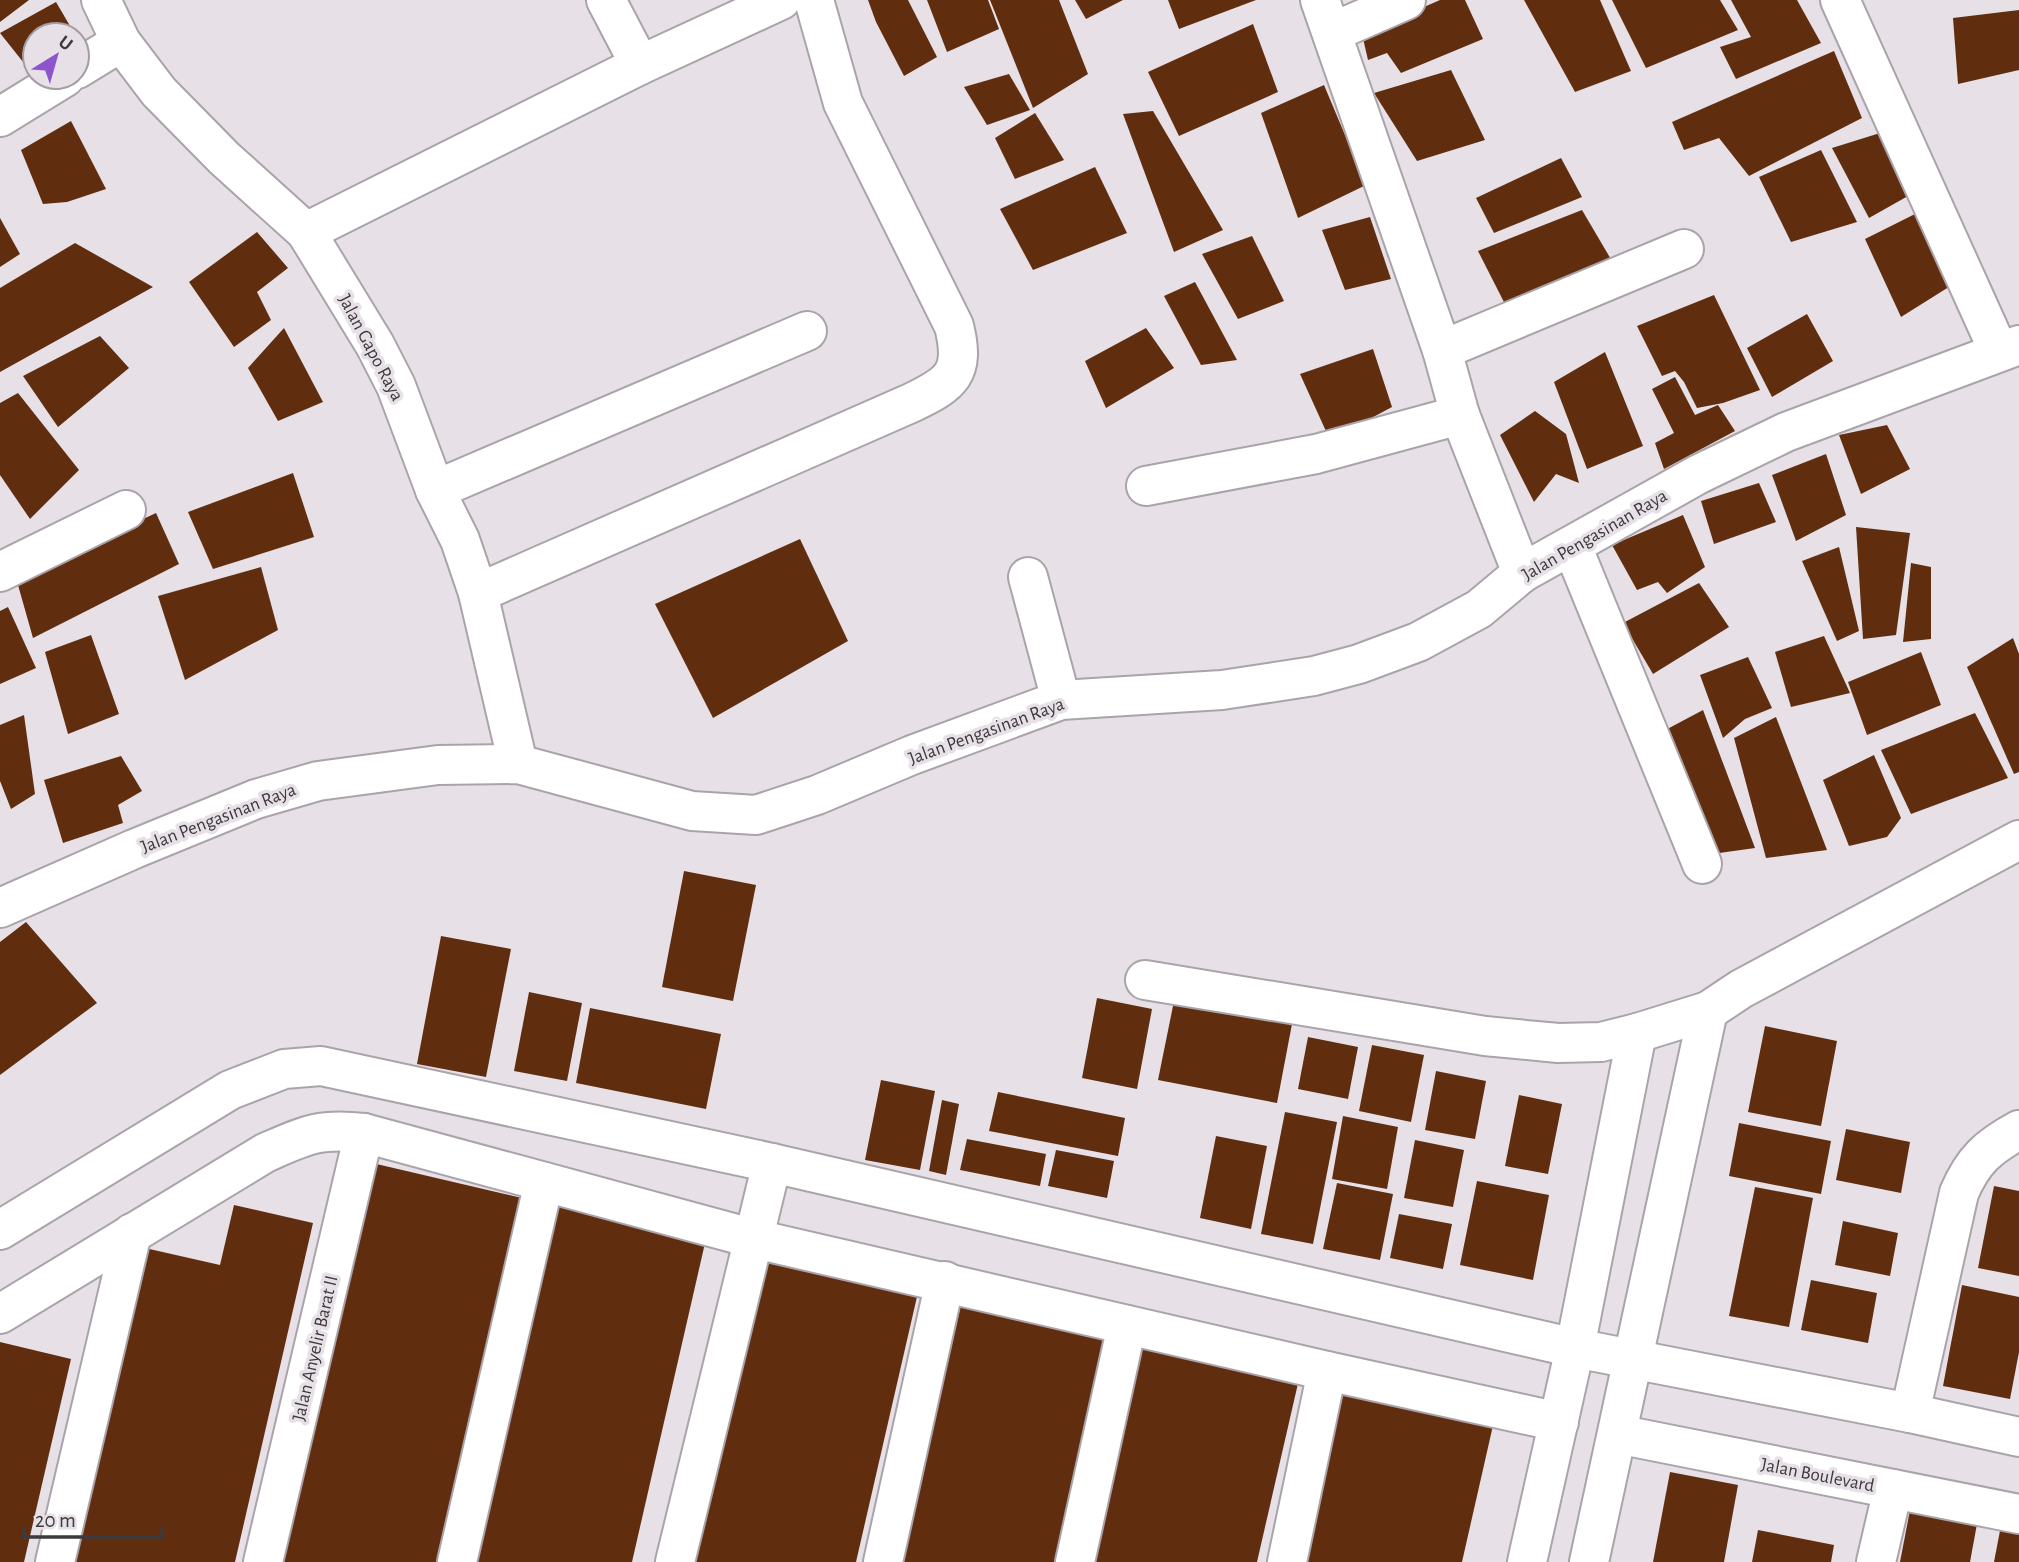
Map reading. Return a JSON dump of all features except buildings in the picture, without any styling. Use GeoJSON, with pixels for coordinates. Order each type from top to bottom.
{"type":"FeatureCollection","features":[{"type":"Feature","properties":{"kind":"street","name":"Jalan Gapo Raya"},"geometry":{"type":"LineString","coordinates":[[101,0],[121,42],[159,92],[214,149],[306,232],[375,345],[396,386],[435,490],[460,540],[478,593],[518,764]]}},
{"type":"Feature","properties":{"kind":"street"},"geometry":{"type":"LineString","coordinates":[[606,0],[640,65]]}},
{"type":"Feature","properties":{"kind":"street"},"geometry":{"type":"LineString","coordinates":[[306,232],[640,65],[781,0]]}},
{"type":"Feature","properties":{"kind":"street"},"geometry":{"type":"LineString","coordinates":[[478,593],[911,403],[936,391],[953,377],[958,341],[954,326],[843,103],[814,0]]}},
{"type":"Feature","properties":{"kind":"street"},"geometry":{"type":"LineString","coordinates":[[1406,0],[1326,16],[1442,350],[1460,415],[1522,573]]}},
{"type":"Feature","properties":{"kind":"street"},"geometry":{"type":"LineString","coordinates":[[1840,0],[2009,348]]}},
{"type":"Feature","properties":{"kind":"street"},"geometry":{"type":"LineString","coordinates":[[91,60],[121,42]]}},
{"type":"Feature","properties":{"kind":"street"},"geometry":{"type":"LineString","coordinates":[[0,117],[42,91]]}},
{"type":"Feature","properties":{"kind":"street"},"geometry":{"type":"LineString","coordinates":[[1442,350],[1684,249]]}},
{"type":"Feature","properties":{"kind":"street"},"geometry":{"type":"LineString","coordinates":[[435,490],[807,331]]}},
{"type":"Feature","properties":{"kind":"street","name":"Jalan Pengasinan Raya"},"geometry":{"type":"LineString","coordinates":[[0,908],[256,799],[318,781],[438,765],[518,764],[692,811],[756,815],[817,795],[912,755],[1061,699],[1222,690],[1314,676],[1359,664],[1418,642],[1479,609],[1522,573],[1699,474],[1786,432],[2009,348]]}},
{"type":"Feature","properties":{"kind":"street"},"geometry":{"type":"LineString","coordinates":[[1146,486],[1316,454],[1460,415]]}},
{"type":"Feature","properties":{"kind":"street"},"geometry":{"type":"LineString","coordinates":[[0,572],[126,510]]}},
{"type":"Feature","properties":{"kind":"street"},"geometry":{"type":"LineString","coordinates":[[1572,546],[1702,864]]}},
{"type":"Feature","properties":{"kind":"street"},"geometry":{"type":"LineString","coordinates":[[1028,577],[1061,699]]}},
{"type":"Feature","properties":{"kind":"street"},"geometry":{"type":"LineString","coordinates":[[1145,979],[1486,1037],[1558,1043],[1601,1042],[1708,1011],[1741,989],[2019,839]]}},
{"type":"Feature","properties":{"kind":"street"},"geometry":{"type":"LineString","coordinates":[[1589,1562],[1708,1011]]}},
{"type":"Feature","properties":{"kind":"street"},"geometry":{"type":"LineString","coordinates":[[1527,1562],[1575,1348],[1637,1033]]}},
{"type":"Feature","properties":{"kind":"street"},"geometry":{"type":"LineString","coordinates":[[0,1230],[230,1090],[284,1069],[321,1066],[772,1163],[1575,1348],[1910,1413],[2019,1437]]}},
{"type":"Feature","properties":{"kind":"street"},"geometry":{"type":"LineString","coordinates":[[0,1314],[265,1153],[309,1133],[339,1130],[364,1133],[755,1239],[1559,1422]]}},
{"type":"Feature","properties":{"kind":"street"},"geometry":{"type":"LineString","coordinates":[[1910,1413],[1959,1193],[1975,1161],[1997,1142],[2019,1130]]}},
{"type":"Feature","properties":{"kind":"street","name":"Jalan Anyelir Barat II"},"geometry":{"type":"LineString","coordinates":[[264,1562],[364,1133]]}},
{"type":"Feature","properties":{"kind":"street"},"geometry":{"type":"LineString","coordinates":[[675,1562],[772,1163]]}},
{"type":"Feature","properties":{"kind":"street"},"geometry":{"type":"LineString","coordinates":[[457,1562],[544,1182]]}},
{"type":"Feature","properties":{"kind":"street"},"geometry":{"type":"LineString","coordinates":[[55,1562],[132,1233]]}},
{"type":"Feature","properties":{"kind":"street"},"geometry":{"type":"LineString","coordinates":[[883,1562],[945,1281]]}},
{"type":"Feature","properties":{"kind":"street"},"geometry":{"type":"LineString","coordinates":[[1075,1562],[1128,1325]]}},
{"type":"Feature","properties":{"kind":"street"},"geometry":{"type":"LineString","coordinates":[[1287,1562],[1327,1371]]}},
{"type":"Feature","properties":{"kind":"street","name":"Jalan Boulevard"},"geometry":{"type":"LineString","coordinates":[[1617,1434],[2019,1514]]}},
{"type":"Feature","properties":{"kind":"street"},"geometry":{"type":"LineString","coordinates":[[1876,1562],[1893,1489]]}}]}
